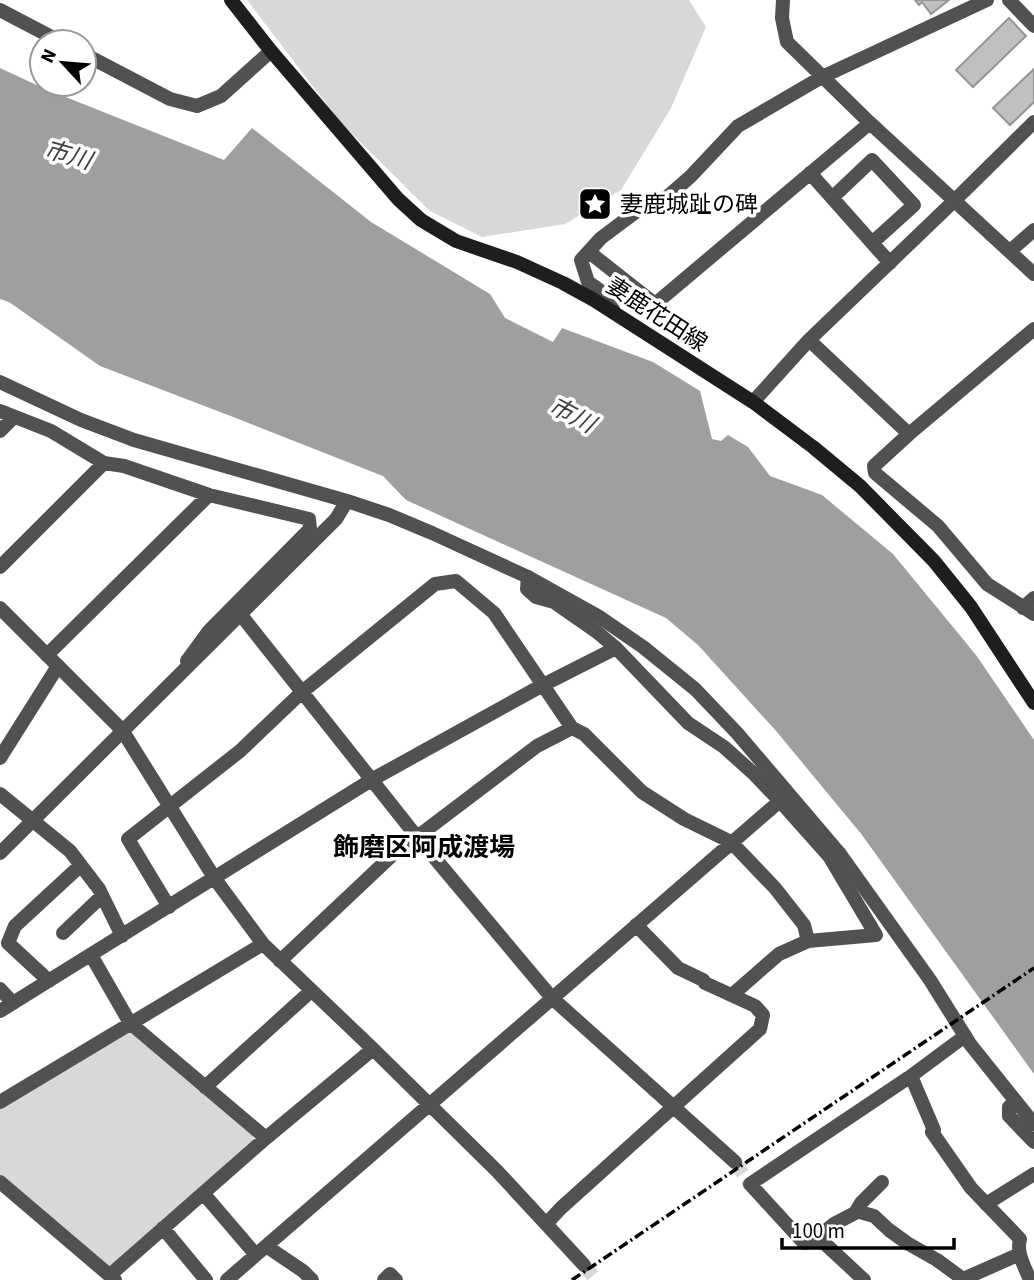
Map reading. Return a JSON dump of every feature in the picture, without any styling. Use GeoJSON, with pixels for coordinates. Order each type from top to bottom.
{"type":"FeatureCollection","features":[{"type":"Feature","properties":{"kind":"main road","name":"妻鹿花田線"},"geometry":{"type":"LineString","coordinates":[[231,0],[271,51],[398,199],[421,220],[456,241],[517,261],[564,283],[613,312],[753,402],[860,486],[915,540],[971,607],[1034,703]]}},
{"type":"Feature","properties":{"kind":"street"},"geometry":{"type":"LineString","coordinates":[[783,0],[782,18],[787,42],[870,123],[1034,274]]}},
{"type":"Feature","properties":{"kind":"street"},"geometry":{"type":"LineString","coordinates":[[613,312],[612,299],[588,282],[581,260],[601,238],[652,200],[666,198],[691,176],[738,126],[822,77],[987,0]]}},
{"type":"Feature","properties":{"kind":"street"},"geometry":{"type":"LineString","coordinates":[[1009,0],[1034,26]]}},
{"type":"Feature","properties":{"kind":"street"},"geometry":{"type":"LineString","coordinates":[[0,10],[34,28]]}},
{"type":"Feature","properties":{"kind":"street"},"geometry":{"type":"LineString","coordinates":[[98,61],[170,99],[197,107],[221,96],[271,51]]}},
{"type":"Feature","properties":{"kind":"street"},"geometry":{"type":"LineString","coordinates":[[753,402],[809,340],[1034,122]]}},
{"type":"Feature","properties":{"kind":"street"},"geometry":{"type":"LineString","coordinates":[[589,252],[655,304],[870,123]]}},
{"type":"Feature","properties":{"kind":"street"},"geometry":{"type":"LineString","coordinates":[[832,198],[872,160],[914,205],[872,243]]}},
{"type":"Feature","properties":{"kind":"street"},"geometry":{"type":"LineString","coordinates":[[810,173],[890,263]]}},
{"type":"Feature","properties":{"kind":"street"},"geometry":{"type":"LineString","coordinates":[[1010,251],[1034,230]]}},
{"type":"Feature","properties":{"kind":"street"},"geometry":{"type":"LineString","coordinates":[[1030,607],[987,584],[938,526],[875,473],[874,466],[909,433],[1034,329]]}},
{"type":"Feature","properties":{"kind":"street"},"geometry":{"type":"LineString","coordinates":[[809,340],[909,433]]}},
{"type":"Feature","properties":{"kind":"street"},"geometry":{"type":"LineString","coordinates":[[0,382],[80,420],[134,440],[389,515],[527,577],[598,616],[632,639],[695,690],[737,733],[835,855],[930,980],[965,1036],[1034,1124]]}},
{"type":"Feature","properties":{"kind":"street"},"geometry":{"type":"LineString","coordinates":[[0,431],[7,414],[51,430],[104,463],[124,466],[209,495],[309,519],[310,529],[209,631],[167,688]]}},
{"type":"Feature","properties":{"kind":"street"},"geometry":{"type":"LineString","coordinates":[[0,567],[104,463]]}},
{"type":"Feature","properties":{"kind":"street"},"geometry":{"type":"LineString","coordinates":[[47,655],[209,495]]}},
{"type":"Feature","properties":{"kind":"street"},"geometry":{"type":"LineString","coordinates":[[0,853],[241,615],[335,519],[347,501]]}},
{"type":"Feature","properties":{"kind":"street"},"geometry":{"type":"LineString","coordinates":[[527,577],[527,589],[536,597],[554,602],[597,632],[688,723],[724,747],[835,855],[876,935],[808,941],[779,954],[732,995]]}},
{"type":"Feature","properties":{"kind":"street"},"geometry":{"type":"LineString","coordinates":[[169,907],[128,839],[240,751],[302,692],[435,584],[456,581],[494,613],[572,728],[584,734],[642,792],[684,820],[731,842],[782,897],[803,925],[808,941]]}},
{"type":"Feature","properties":{"kind":"street"},"geometry":{"type":"LineString","coordinates":[[0,608],[122,730],[215,879],[262,944],[497,1171],[584,1265]]}},
{"type":"Feature","properties":{"kind":"street"},"geometry":{"type":"LineString","coordinates":[[241,615],[417,837],[552,998],[735,1163]]}},
{"type":"Feature","properties":{"kind":"street"},"geometry":{"type":"LineString","coordinates":[[0,1011],[373,779],[615,648]]}},
{"type":"Feature","properties":{"kind":"street"},"geometry":{"type":"LineString","coordinates":[[0,758],[58,666]]}},
{"type":"Feature","properties":{"kind":"street"},"geometry":{"type":"LineString","coordinates":[[280,961],[402,846],[537,746],[572,728]]}},
{"type":"Feature","properties":{"kind":"street"},"geometry":{"type":"LineString","coordinates":[[0,794],[70,851],[99,889],[122,936]]}},
{"type":"Feature","properties":{"kind":"street"},"geometry":{"type":"LineString","coordinates":[[227,1280],[780,801]]}},
{"type":"Feature","properties":{"kind":"street"},"geometry":{"type":"LineString","coordinates":[[49,981],[8,943],[15,926],[81,866]]}},
{"type":"Feature","properties":{"kind":"street"},"geometry":{"type":"LineString","coordinates":[[63,933],[102,896]]}},
{"type":"Feature","properties":{"kind":"street"},"geometry":{"type":"LineString","coordinates":[[546,1224],[760,1029],[763,1015],[755,1006],[678,968],[636,925]]}},
{"type":"Feature","properties":{"kind":"street"},"geometry":{"type":"LineString","coordinates":[[0,1102],[262,944]]}},
{"type":"Feature","properties":{"kind":"street"},"geometry":{"type":"LineString","coordinates":[[91,955],[130,1023],[266,1138]]}},
{"type":"Feature","properties":{"kind":"street"},"geometry":{"type":"LineString","coordinates":[[0,989],[13,1003]]}},
{"type":"Feature","properties":{"kind":"street"},"geometry":{"type":"LineString","coordinates":[[205,1087],[311,992]]}},
{"type":"Feature","properties":{"kind":"street"},"geometry":{"type":"LineString","coordinates":[[821,1240],[804,1243],[750,1184],[911,1076],[965,1036]]}},
{"type":"Feature","properties":{"kind":"street"},"geometry":{"type":"LineString","coordinates":[[0,1182],[113,1278],[163,1228],[373,1049]]}},
{"type":"Feature","properties":{"kind":"street"},"geometry":{"type":"LineString","coordinates":[[911,1076],[934,1130],[932,1132],[971,1188],[1020,1240],[1018,1246],[1030,1280]]}},
{"type":"Feature","properties":{"kind":"street"},"geometry":{"type":"LineString","coordinates":[[1016,1102],[1009,1107],[1009,1116],[1034,1142]]}},
{"type":"Feature","properties":{"kind":"street"},"geometry":{"type":"LineString","coordinates":[[986,1204],[1034,1174]]}},
{"type":"Feature","properties":{"kind":"street"},"geometry":{"type":"LineString","coordinates":[[821,1240],[823,1233],[834,1224],[855,1213],[882,1182]]}},
{"type":"Feature","properties":{"kind":"street"},"geometry":{"type":"LineString","coordinates":[[203,1193],[261,1250],[303,1271],[312,1280]]}},
{"type":"Feature","properties":{"kind":"street"},"geometry":{"type":"LineString","coordinates":[[856,1211],[874,1216],[907,1243],[937,1260],[962,1279],[1020,1254]]}},
{"type":"Feature","properties":{"kind":"street"},"geometry":{"type":"LineString","coordinates":[[163,1228],[206,1280]]}},
{"type":"Feature","properties":{"kind":"street"},"geometry":{"type":"LineString","coordinates":[[821,1240],[863,1280]]}},
{"type":"Feature","properties":{"kind":"street"},"geometry":{"type":"LineString","coordinates":[[384,1280],[390,1274],[396,1280]]}},
{"type":"Feature","properties":{"kind":"shaded area"},"geometry":{"type":"Polygon","coordinates":[[[247,0],[689,0],[706,27],[671,108],[621,190],[565,224],[482,237],[430,211],[341,123],[247,0]]]}},
{"type":"Feature","properties":{"kind":"shaded area"},"geometry":{"type":"Polygon","coordinates":[[[126,1032],[135,1034],[253,1133],[253,1142],[109,1267],[0,1178],[0,1108],[126,1032]]]}},
{"type":"Feature","properties":{"kind":"water","name":"市川"},"geometry":{"type":"Polygon","coordinates":[[[0,68],[28,81],[28,98],[68,98],[224,160],[252,128],[371,222],[490,294],[505,318],[553,342],[562,328],[653,362],[700,391],[712,439],[721,441],[728,435],[748,447],[770,476],[822,495],[893,554],[976,655],[1034,740],[1034,1074],[862,835],[777,732],[698,645],[666,618],[406,500],[383,476],[100,366],[9,302],[0,299],[0,68]]]}},
{"type":"Feature","properties":{"kind":"building"},"geometry":{"type":"Polygon","coordinates":[[[915,0],[949,0],[931,14],[922,2],[919,5],[915,0]]]}},
{"type":"Feature","properties":{"kind":"building"},"geometry":{"type":"Polygon","coordinates":[[[1009,18],[1026,36],[973,87],[956,70],[1009,18]]]}},
{"type":"Feature","properties":{"kind":"building"},"geometry":{"type":"Polygon","coordinates":[[[1034,69],[1034,102],[1010,125],[993,108],[1034,69]]]}},
{"type":"Feature","properties":{"kind":"tunnel"},"geometry":{"type":"LineString","coordinates":[[735,1162],[750,1184]]}},
{"type":"Feature","properties":{"kind":"tunnel"},"geometry":{"type":"LineString","coordinates":[[584,1265],[596,1280]]}},
{"type":"Feature","properties":{"kind":"railway"},"geometry":{"type":"LineString","coordinates":[[572,1280],[1034,968]]}},
{"type":"Feature","properties":{"kind":"place","name":"妻鹿城趾の碑"},"geometry":{"type":"Point","coordinates":[595,204]}},
{"type":"Feature","properties":{"kind":"district","name":"飾磨区阿成渡場"},"geometry":{"type":"Point","coordinates":[424,847]}}]}
